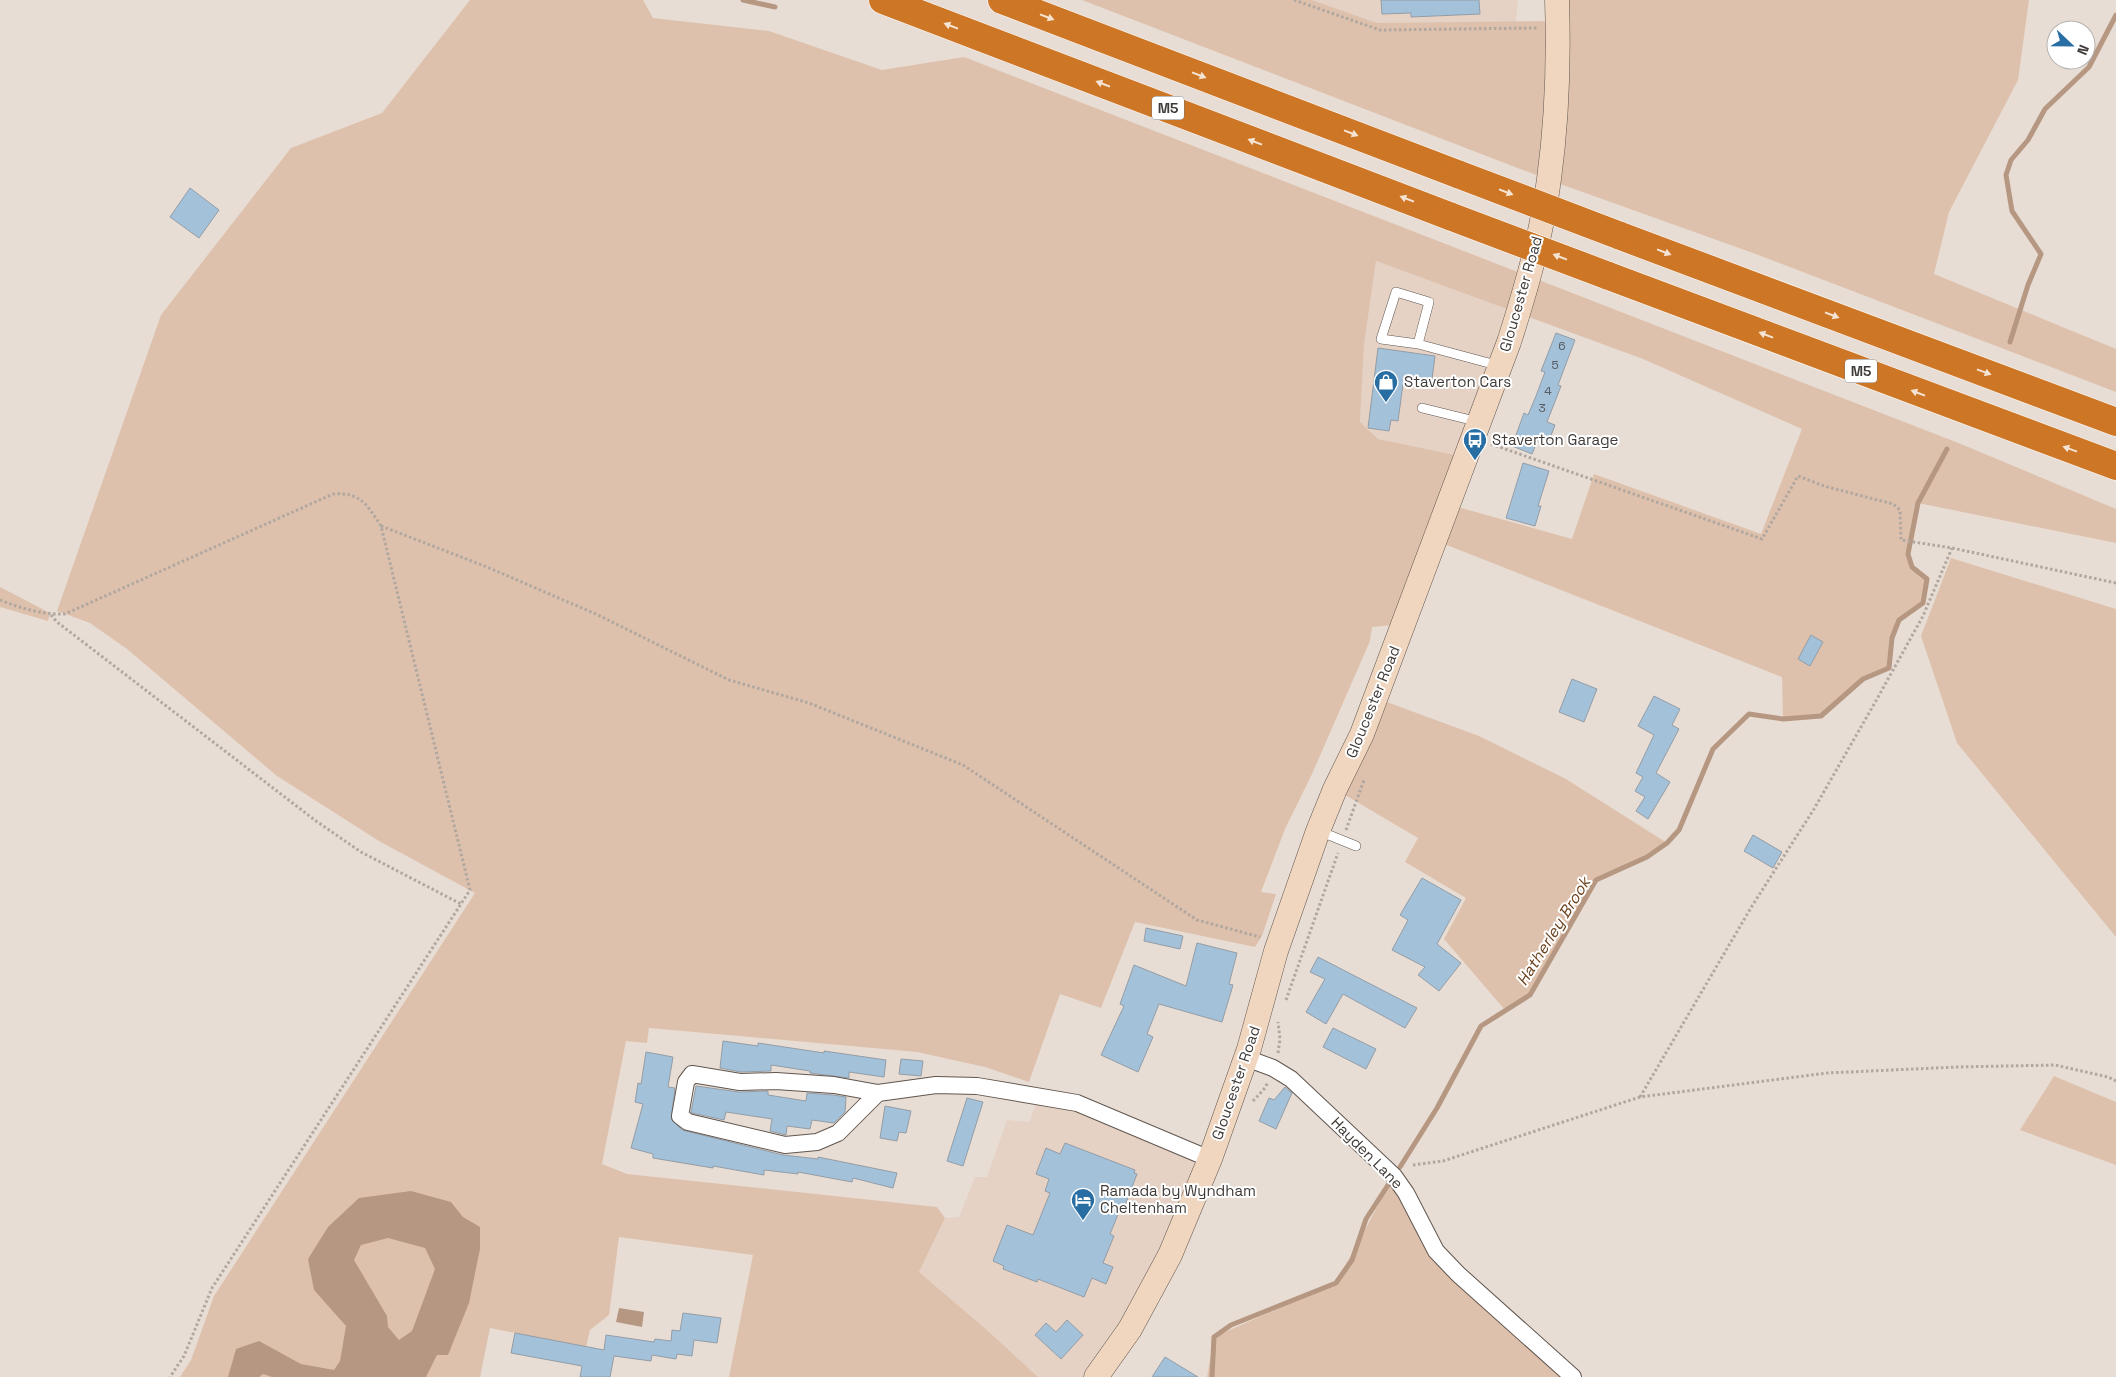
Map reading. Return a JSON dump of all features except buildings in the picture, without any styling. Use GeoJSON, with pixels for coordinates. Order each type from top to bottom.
{"type":"FeatureCollection","features":[{"type":"Feature","properties":{"kind":"highway","name":"M5"},"geometry":{"type":"LineString","coordinates":[[883,0],[1452,217],[2116,466]]}},
{"type":"Feature","properties":{"kind":"highway"},"geometry":{"type":"LineString","coordinates":[[1002,0],[1618,235],[2116,422]]}},
{"type":"Feature","properties":{"kind":"main road","name":"Gloucester Road"},"geometry":{"type":"LineString","coordinates":[[1096,1377],[1130,1329],[1158,1280],[1210,1159],[1246,1058],[1279,942],[1318,831],[1335,788],[1362,734],[1500,366],[1527,282],[1549,180],[1556,94],[1557,0]]}},
{"type":"Feature","properties":{"kind":"street","name":"Hayden Lane"},"geometry":{"type":"LineString","coordinates":[[1246,1058],[1273,1068],[1291,1080],[1394,1176],[1406,1193],[1436,1251],[1458,1274],[1573,1377]]}},
{"type":"Feature","properties":{"kind":"street"},"geometry":{"type":"LineString","coordinates":[[878,1093],[838,1133],[817,1142],[785,1145],[688,1122],[680,1116],[686,1082],[692,1074],[740,1082],[776,1081],[834,1085],[878,1093],[936,1085],[977,1086],[1077,1103],[1210,1159]]}},
{"type":"Feature","properties":{"kind":"lane"},"geometry":{"type":"LineString","coordinates":[[1418,344],[1429,302],[1396,292],[1381,339],[1418,344],[1500,366]]}},
{"type":"Feature","properties":{"kind":"lane"},"geometry":{"type":"LineString","coordinates":[[1422,408],[1476,430]]}},
{"type":"Feature","properties":{"kind":"lane"},"geometry":{"type":"LineString","coordinates":[[1318,831],[1356,846]]}},
{"type":"Feature","properties":{"kind":"path"},"geometry":{"type":"LineString","coordinates":[[1294,0],[1380,30],[1557,28]]}},
{"type":"Feature","properties":{"kind":"path"},"geometry":{"type":"LineString","coordinates":[[1476,430],[1762,539],[1798,476],[1824,486],[1893,504],[1900,510],[1901,540],[1952,548],[2116,583]]}},
{"type":"Feature","properties":{"kind":"path"},"geometry":{"type":"LineString","coordinates":[[0,600],[51,615],[65,614],[332,494],[341,493],[359,497],[381,526],[470,890],[212,1288],[184,1356],[170,1377]]}},
{"type":"Feature","properties":{"kind":"path"},"geometry":{"type":"LineString","coordinates":[[381,526],[487,567],[598,615],[730,680],[809,703],[963,765],[1197,920],[1279,942]]}},
{"type":"Feature","properties":{"kind":"path"},"geometry":{"type":"LineString","coordinates":[[1640,1098],[1752,906],[1814,809],[1877,699],[1923,616],[1952,548]]}},
{"type":"Feature","properties":{"kind":"path"},"geometry":{"type":"LineString","coordinates":[[51,615],[65,628],[316,821],[361,852],[461,904]]}},
{"type":"Feature","properties":{"kind":"path"},"geometry":{"type":"LineString","coordinates":[[1413,1165],[1443,1161],[1640,1098],[1827,1073],[2056,1065],[2108,1077],[2116,1081]]}},
{"type":"Feature","properties":{"kind":"shaded area"},"geometry":{"type":"Polygon","coordinates":[[[470,0],[643,0],[653,18],[769,31],[882,70],[964,57],[1961,444],[2116,509],[2116,543],[1918,503],[1908,554],[1912,567],[1927,579],[1923,603],[1899,621],[1892,638],[1889,668],[1863,679],[1821,716],[1783,719],[1782,677],[1434,540],[1404,624],[1372,627],[1370,641],[1312,774],[1285,829],[1261,892],[1276,894],[1262,936],[1255,947],[1135,922],[1101,1008],[1060,994],[1029,1082],[985,1067],[917,1052],[649,1028],[647,1043],[626,1041],[602,1164],[627,1174],[937,1207],[945,1218],[919,1272],[1038,1377],[729,1377],[753,1255],[619,1237],[609,1315],[590,1330],[586,1347],[490,1328],[480,1377],[180,1377],[191,1360],[214,1296],[475,893],[379,841],[277,776],[127,649],[90,623],[57,611],[161,315],[291,148],[382,113],[470,0]],[[1376,261],[1364,345],[1360,422],[1378,439],[1465,457],[1447,504],[1572,539],[1594,474],[1761,534],[1802,429],[1643,359],[1376,261]]]}},
{"type":"Feature","properties":{"kind":"shaded area"},"geometry":{"type":"Polygon","coordinates":[[[1082,0],[1312,0],[1377,23],[1557,21],[1557,0],[2029,0],[2018,80],[1949,212],[1934,274],[2116,349],[2116,392],[1753,253],[1549,180],[1082,0]]]}},
{"type":"Feature","properties":{"kind":"shaded area"},"geometry":{"type":"Polygon","coordinates":[[[1312,0],[1518,0],[1516,22],[1377,23],[1312,0]]]}},
{"type":"Feature","properties":{"kind":"shaded area"},"geometry":{"type":"Polygon","coordinates":[[[1376,261],[1518,313],[1465,457],[1378,439],[1360,422],[1364,345],[1376,261]]]}},
{"type":"Feature","properties":{"kind":"shaded area"},"geometry":{"type":"Polygon","coordinates":[[[1951,558],[2116,609],[2116,937],[1957,743],[1921,636],[1951,558]]]}},
{"type":"Feature","properties":{"kind":"shaded area"},"geometry":{"type":"Polygon","coordinates":[[[0,587],[50,613],[48,621],[0,607],[0,587]]]}},
{"type":"Feature","properties":{"kind":"shaded area"},"geometry":{"type":"Polygon","coordinates":[[[1376,698],[1479,736],[1566,779],[1667,843],[1647,857],[1596,880],[1530,995],[1505,1010],[1444,939],[1466,898],[1405,862],[1418,838],[1335,789],[1376,698]]]}},
{"type":"Feature","properties":{"kind":"shaded area"},"geometry":{"type":"Polygon","coordinates":[[[2054,1076],[2116,1102],[2116,1165],[2020,1130],[2054,1076]]]}},
{"type":"Feature","properties":{"kind":"shaded area"},"geometry":{"type":"Polygon","coordinates":[[[1039,1097],[1210,1159],[1096,1377],[1038,1377],[919,1272],[945,1218],[959,1217],[975,1177],[987,1177],[1007,1120],[1029,1122],[1039,1097]]]}},
{"type":"Feature","properties":{"kind":"shaded area"},"geometry":{"type":"Polygon","coordinates":[[[1394,1176],[1436,1251],[1565,1377],[1207,1377],[1214,1337],[1336,1283],[1394,1176]]]}},
{"type":"Feature","properties":{"kind":"shaded area"},"geometry":{"type":"Polygon","coordinates":[[[411,1191],[451,1202],[463,1217],[480,1227],[480,1249],[469,1303],[448,1355],[437,1355],[426,1377],[272,1377],[263,1374],[259,1377],[228,1377],[236,1349],[259,1341],[301,1364],[334,1370],[340,1361],[346,1326],[314,1290],[308,1259],[328,1227],[359,1198],[411,1191]],[[388,1238],[361,1245],[354,1260],[387,1316],[388,1327],[399,1340],[412,1331],[435,1269],[425,1248],[388,1238]]]}},
{"type":"Feature","properties":{"kind":"shaded area"},"geometry":{"type":"Polygon","coordinates":[[[619,1308],[644,1312],[642,1327],[616,1322],[619,1308]]]}},
{"type":"Feature","properties":{"kind":"waterway"},"geometry":{"type":"LineString","coordinates":[[743,0],[775,7]]}},
{"type":"Feature","properties":{"kind":"waterway","name":"Hatherley Brook"},"geometry":{"type":"LineString","coordinates":[[2010,342],[2028,285],[2041,254],[2012,211],[2006,175],[2011,160],[2028,140],[2045,109],[2089,67],[2116,15]]}},
{"type":"Feature","properties":{"kind":"waterway","name":"Hatherley Brook"},"geometry":{"type":"LineString","coordinates":[[1400,1167],[1437,1108],[1481,1026],[1530,995],[1596,880],[1647,857],[1667,843],[1679,830],[1713,749],[1749,714],[1783,719],[1821,716],[1863,679],[1889,668],[1892,638],[1899,620],[1923,603],[1927,579],[1912,567],[1908,554],[1918,503],[1947,449]]}},
{"type":"Feature","properties":{"kind":"waterway","name":"Hatherley Brook"},"geometry":{"type":"LineString","coordinates":[[1212,1377],[1214,1337],[1231,1325],[1336,1283],[1352,1260],[1366,1219],[1388,1185]]}},
{"type":"Feature","properties":{"kind":"place","name":"Staverton Cars"},"geometry":{"type":"Point","coordinates":[1386,403]}},
{"type":"Feature","properties":{"kind":"place","name":"Staverton Garage"},"geometry":{"type":"Point","coordinates":[1475,461]}},
{"type":"Feature","properties":{"kind":"place","name":"Ramada by Wyndham Cheltenham"},"geometry":{"type":"Point","coordinates":[1083,1221]}}]}
